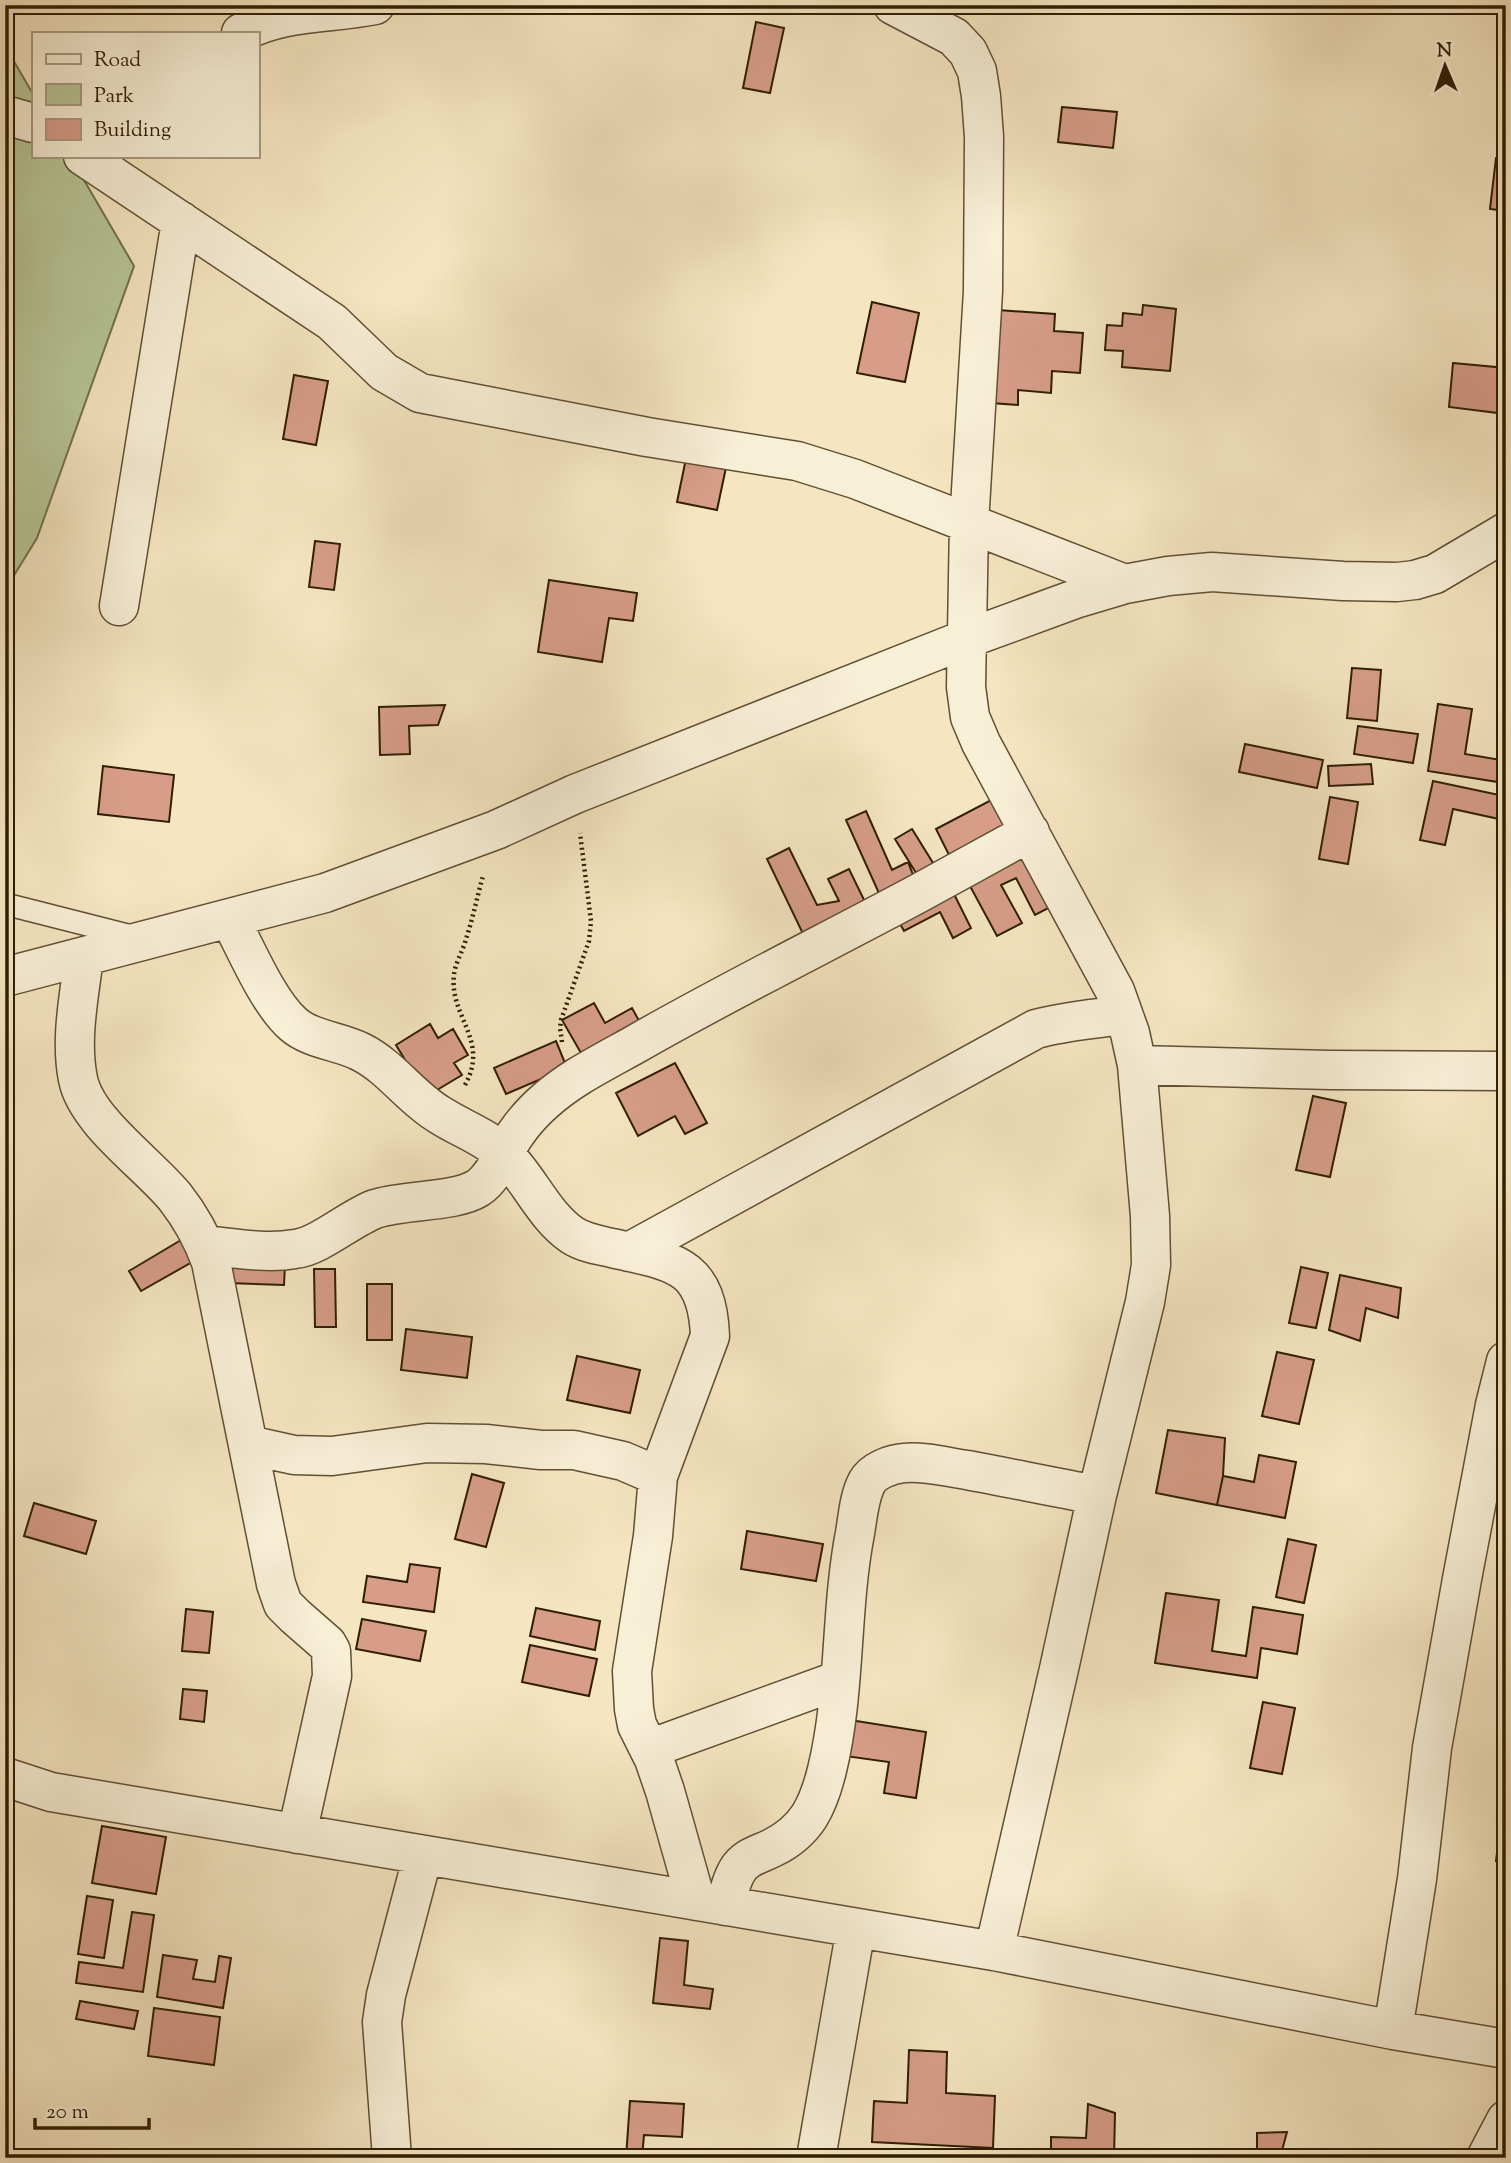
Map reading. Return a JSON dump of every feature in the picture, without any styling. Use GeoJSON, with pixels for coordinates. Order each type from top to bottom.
{"type":"FeatureCollection","features":[{"type":"Feature","properties":{"kind":"street"},"geometry":{"type":"LineString","coordinates":[[243,32],[286,16],[375,5]]}},
{"type":"Feature","properties":{"kind":"street"},"geometry":{"type":"LineString","coordinates":[[893,5],[954,37],[968,52],[977,71],[981,96],[984,137],[983,291],[969,524],[966,687],[970,717],[981,743],[1115,991],[1130,1033],[1137,1065],[1150,1216],[1151,1265],[1145,1302],[1097,1495],[994,1951]]}},
{"type":"Feature","properties":{"kind":"street"},"geometry":{"type":"LineString","coordinates":[[5,115],[32,123]]}},
{"type":"Feature","properties":{"kind":"street"},"geometry":{"type":"LineString","coordinates":[[86,158],[332,322],[383,372],[420,393],[634,434],[797,461],[855,479],[1125,584]]}},
{"type":"Feature","properties":{"kind":"street"},"geometry":{"type":"LineString","coordinates":[[119,606],[181,221]]}},
{"type":"Feature","properties":{"kind":"street"},"geometry":{"type":"LineString","coordinates":[[5,977],[325,893],[496,830],[575,794],[966,639],[1078,598],[1125,584],[1212,572],[1343,581],[1415,580],[1435,574],[1506,532]]}},
{"type":"Feature","properties":{"kind":"street"},"geometry":{"type":"LineString","coordinates":[[205,1245],[296,1250],[376,1209],[468,1192],[480,1187],[516,1132],[551,1095],[580,1075],[733,989],[918,894],[1030,832]]}},
{"type":"Feature","properties":{"kind":"street"},"geometry":{"type":"LineString","coordinates":[[230,919],[276,1005],[294,1025],[313,1035],[361,1052],[440,1116],[503,1153],[566,1231],[576,1238],[668,1260],[686,1272],[701,1288],[709,1311],[710,1336],[657,1476],[653,1536],[632,1671],[637,1725],[710,1904]]}},
{"type":"Feature","properties":{"kind":"street"},"geometry":{"type":"LineString","coordinates":[[84,957],[74,1047],[78,1082],[92,1111],[175,1198],[205,1245],[211,1262],[276,1584],[284,1604],[327,1644],[331,1651],[332,1676],[297,1834]]}},
{"type":"Feature","properties":{"kind":"street"},"geometry":{"type":"LineString","coordinates":[[629,1252],[1035,1028],[1123,1015]]}},
{"type":"Feature","properties":{"kind":"street"},"geometry":{"type":"LineString","coordinates":[[1137,1065],[1506,1071]]}},
{"type":"Feature","properties":{"kind":"street"},"geometry":{"type":"LineString","coordinates":[[1393,2030],[1432,1748],[1474,1512],[1506,1361]]}},
{"type":"Feature","properties":{"kind":"street"},"geometry":{"type":"LineString","coordinates":[[248,1445],[294,1455],[331,1457],[427,1443],[574,1450],[623,1461],[657,1476]]}},
{"type":"Feature","properties":{"kind":"street"},"geometry":{"type":"LineString","coordinates":[[710,1904],[752,1856],[790,1838],[806,1823],[819,1798],[834,1735],[850,1559],[861,1497],[868,1479],[881,1469],[903,1463],[933,1464],[1097,1495]]}},
{"type":"Feature","properties":{"kind":"street"},"geometry":{"type":"LineString","coordinates":[[649,1749],[839,1680]]}},
{"type":"Feature","properties":{"kind":"street"},"geometry":{"type":"LineString","coordinates":[[5,1777],[51,1792],[994,1951],[1393,2030],[1506,2049]]}},
{"type":"Feature","properties":{"kind":"street"},"geometry":{"type":"LineString","coordinates":[[392,2158],[382,2022],[386,1995],[423,1855]]}},
{"type":"Feature","properties":{"kind":"street"},"geometry":{"type":"LineString","coordinates":[[816,2158],[856,1928]]}},
{"type":"Feature","properties":{"kind":"street"},"geometry":{"type":"LineString","coordinates":[[1486,2158],[1506,2120]]}},
{"type":"Feature","properties":{"kind":"lane"},"geometry":{"type":"LineString","coordinates":[[5,904],[148,941]]}},
{"type":"Feature","properties":{"kind":"path"},"geometry":{"type":"LineString","coordinates":[[575,794],[591,921],[589,941],[560,1028],[561,1040],[580,1075]]}},
{"type":"Feature","properties":{"kind":"path"},"geometry":{"type":"LineString","coordinates":[[440,1116],[461,1091],[472,1067],[474,1053],[471,1036],[456,998],[454,973],[467,937],[496,830]]}},
{"type":"Feature","properties":{"kind":"green space"},"geometry":{"type":"Polygon","coordinates":[[[5,46],[32,92],[32,158],[71,158],[134,266],[37,538],[5,590],[5,46]]]}},
{"type":"Feature","properties":{"kind":"building"},"geometry":{"type":"Polygon","coordinates":[[[756,22],[784,28],[770,93],[743,88],[756,22]]]}},
{"type":"Feature","properties":{"kind":"building"},"geometry":{"type":"Polygon","coordinates":[[[1062,107],[1117,112],[1113,148],[1058,142],[1062,107]]]}},
{"type":"Feature","properties":{"kind":"building"},"geometry":{"type":"Polygon","coordinates":[[[1496,158],[1506,159],[1506,211],[1490,209],[1496,158]]]}},
{"type":"Feature","properties":{"kind":"building"},"geometry":{"type":"Polygon","coordinates":[[[872,302],[919,313],[905,382],[857,373],[872,302]]]}},
{"type":"Feature","properties":{"kind":"building"},"geometry":{"type":"Polygon","coordinates":[[[1143,305],[1176,309],[1170,371],[1122,367],[1123,351],[1105,350],[1107,325],[1122,326],[1123,313],[1142,315],[1143,305]]]}},
{"type":"Feature","properties":{"kind":"building"},"geometry":{"type":"Polygon","coordinates":[[[998,310],[1055,314],[1054,331],[1083,333],[1080,373],[1052,371],[1051,393],[1018,390],[1018,405],[991,403],[998,310]]]}},
{"type":"Feature","properties":{"kind":"building"},"geometry":{"type":"Polygon","coordinates":[[[1453,363],[1506,368],[1506,414],[1449,407],[1453,363]]]}},
{"type":"Feature","properties":{"kind":"building"},"geometry":{"type":"Polygon","coordinates":[[[294,375],[328,381],[316,445],[283,439],[294,375]]]}},
{"type":"Feature","properties":{"kind":"building"},"geometry":{"type":"Polygon","coordinates":[[[688,449],[728,458],[717,510],[677,502],[688,449]]]}},
{"type":"Feature","properties":{"kind":"building"},"geometry":{"type":"Polygon","coordinates":[[[315,541],[340,544],[334,590],[309,587],[315,541]]]}},
{"type":"Feature","properties":{"kind":"building"},"geometry":{"type":"Polygon","coordinates":[[[549,580],[637,593],[633,621],[609,618],[602,662],[538,652],[549,580]]]}},
{"type":"Feature","properties":{"kind":"building"},"geometry":{"type":"Polygon","coordinates":[[[1352,668],[1381,670],[1377,721],[1347,718],[1352,668]]]}},
{"type":"Feature","properties":{"kind":"building"},"geometry":{"type":"Polygon","coordinates":[[[1438,704],[1472,709],[1465,754],[1501,760],[1498,782],[1428,771],[1438,704]]]}},
{"type":"Feature","properties":{"kind":"building"},"geometry":{"type":"Polygon","coordinates":[[[445,705],[438,725],[409,726],[410,754],[380,755],[379,707],[445,705]]]}},
{"type":"Feature","properties":{"kind":"building"},"geometry":{"type":"Polygon","coordinates":[[[1358,726],[1418,734],[1413,763],[1354,754],[1358,726]]]}},
{"type":"Feature","properties":{"kind":"building"},"geometry":{"type":"Polygon","coordinates":[[[1245,744],[1323,760],[1317,788],[1239,772],[1245,744]]]}},
{"type":"Feature","properties":{"kind":"building"},"geometry":{"type":"Polygon","coordinates":[[[1371,764],[1373,784],[1329,786],[1328,766],[1371,764]]]}},
{"type":"Feature","properties":{"kind":"building"},"geometry":{"type":"Polygon","coordinates":[[[103,766],[174,775],[169,822],[98,814],[103,766]]]}},
{"type":"Feature","properties":{"kind":"building"},"geometry":{"type":"Polygon","coordinates":[[[1433,781],[1504,796],[1499,819],[1453,809],[1445,845],[1420,840],[1433,781]]]}},
{"type":"Feature","properties":{"kind":"building"},"geometry":{"type":"Polygon","coordinates":[[[1330,797],[1358,802],[1348,864],[1319,859],[1330,797]]]}},
{"type":"Feature","properties":{"kind":"building"},"geometry":{"type":"Polygon","coordinates":[[[995,798],[1012,831],[952,861],[936,829],[995,798]]]}},
{"type":"Feature","properties":{"kind":"building"},"geometry":{"type":"Polygon","coordinates":[[[866,811],[892,870],[908,862],[917,885],[882,900],[846,820],[866,811]]]}},
{"type":"Feature","properties":{"kind":"building"},"geometry":{"type":"Polygon","coordinates":[[[912,829],[938,871],[921,881],[895,839],[912,829]]]}},
{"type":"Feature","properties":{"kind":"building"},"geometry":{"type":"Polygon","coordinates":[[[1026,843],[1058,903],[1035,915],[1016,878],[1001,885],[1022,923],[997,936],[964,875],[1026,843]]]}},
{"type":"Feature","properties":{"kind":"building"},"geometry":{"type":"Polygon","coordinates":[[[789,848],[817,905],[839,901],[828,879],[849,869],[868,908],[805,938],[767,859],[789,848]]]}},
{"type":"Feature","properties":{"kind":"building"},"geometry":{"type":"Polygon","coordinates":[[[949,884],[971,928],[953,938],[940,912],[904,931],[894,913],[949,884]]]}},
{"type":"Feature","properties":{"kind":"building"},"geometry":{"type":"Polygon","coordinates":[[[594,1003],[605,1023],[632,1008],[643,1028],[585,1060],[562,1020],[594,1003]]]}},
{"type":"Feature","properties":{"kind":"building"},"geometry":{"type":"Polygon","coordinates":[[[430,1024],[438,1038],[453,1029],[468,1055],[454,1063],[462,1075],[427,1096],[396,1045],[430,1024]]]}},
{"type":"Feature","properties":{"kind":"building"},"geometry":{"type":"Polygon","coordinates":[[[556,1041],[567,1068],[506,1094],[494,1068],[556,1041]]]}},
{"type":"Feature","properties":{"kind":"building"},"geometry":{"type":"Polygon","coordinates":[[[675,1063],[707,1123],[685,1134],[675,1116],[638,1136],[616,1093],[675,1063]]]}},
{"type":"Feature","properties":{"kind":"building"},"geometry":{"type":"Polygon","coordinates":[[[1313,1096],[1346,1103],[1330,1177],[1296,1170],[1313,1096]]]}},
{"type":"Feature","properties":{"kind":"building"},"geometry":{"type":"Polygon","coordinates":[[[181,1240],[194,1261],[141,1291],[129,1271],[181,1240]]]}},
{"type":"Feature","properties":{"kind":"building"},"geometry":{"type":"Polygon","coordinates":[[[229,1263],[285,1265],[284,1285],[228,1283],[229,1263]]]}},
{"type":"Feature","properties":{"kind":"building"},"geometry":{"type":"Polygon","coordinates":[[[1301,1267],[1328,1273],[1316,1328],[1289,1323],[1301,1267]]]}},
{"type":"Feature","properties":{"kind":"building"},"geometry":{"type":"Polygon","coordinates":[[[314,1269],[335,1269],[336,1327],[315,1327],[314,1269]]]}},
{"type":"Feature","properties":{"kind":"building"},"geometry":{"type":"Polygon","coordinates":[[[1340,1275],[1401,1288],[1398,1318],[1366,1308],[1360,1341],[1329,1330],[1340,1275]]]}},
{"type":"Feature","properties":{"kind":"building"},"geometry":{"type":"Polygon","coordinates":[[[367,1284],[392,1284],[392,1340],[367,1340],[367,1284]]]}},
{"type":"Feature","properties":{"kind":"building"},"geometry":{"type":"Polygon","coordinates":[[[406,1329],[472,1337],[467,1378],[401,1370],[406,1329]]]}},
{"type":"Feature","properties":{"kind":"building"},"geometry":{"type":"Polygon","coordinates":[[[1277,1352],[1314,1360],[1299,1424],[1262,1416],[1277,1352]]]}},
{"type":"Feature","properties":{"kind":"building"},"geometry":{"type":"Polygon","coordinates":[[[577,1356],[640,1370],[630,1413],[567,1400],[577,1356]]]}},
{"type":"Feature","properties":{"kind":"building"},"geometry":{"type":"Polygon","coordinates":[[[1168,1430],[1225,1438],[1223,1476],[1217,1505],[1156,1493],[1168,1430]]]}},
{"type":"Feature","properties":{"kind":"building"},"geometry":{"type":"Polygon","coordinates":[[[1259,1455],[1296,1462],[1285,1518],[1217,1505],[1223,1476],[1254,1482],[1259,1455]]]}},
{"type":"Feature","properties":{"kind":"building"},"geometry":{"type":"Polygon","coordinates":[[[472,1474],[504,1483],[486,1547],[455,1539],[472,1474]]]}},
{"type":"Feature","properties":{"kind":"building"},"geometry":{"type":"Polygon","coordinates":[[[34,1503],[96,1521],[86,1554],[24,1536],[34,1503]]]}},
{"type":"Feature","properties":{"kind":"building"},"geometry":{"type":"Polygon","coordinates":[[[747,1531],[823,1544],[816,1581],[741,1569],[747,1531]]]}},
{"type":"Feature","properties":{"kind":"building"},"geometry":{"type":"Polygon","coordinates":[[[1288,1539],[1316,1545],[1304,1603],[1276,1597],[1288,1539]]]}},
{"type":"Feature","properties":{"kind":"building"},"geometry":{"type":"Polygon","coordinates":[[[410,1564],[440,1568],[434,1612],[363,1602],[367,1576],[407,1582],[410,1564]]]}},
{"type":"Feature","properties":{"kind":"building"},"geometry":{"type":"Polygon","coordinates":[[[1166,1593],[1219,1600],[1212,1651],[1246,1656],[1253,1607],[1303,1615],[1297,1654],[1261,1648],[1257,1678],[1155,1663],[1166,1593]]]}},
{"type":"Feature","properties":{"kind":"building"},"geometry":{"type":"Polygon","coordinates":[[[536,1608],[600,1621],[595,1650],[530,1636],[536,1608]]]}},
{"type":"Feature","properties":{"kind":"building"},"geometry":{"type":"Polygon","coordinates":[[[186,1609],[213,1612],[209,1653],[182,1651],[186,1609]]]}},
{"type":"Feature","properties":{"kind":"building"},"geometry":{"type":"Polygon","coordinates":[[[362,1619],[426,1631],[420,1661],[356,1649],[362,1619]]]}},
{"type":"Feature","properties":{"kind":"building"},"geometry":{"type":"Polygon","coordinates":[[[530,1645],[597,1659],[589,1696],[522,1682],[530,1645]]]}},
{"type":"Feature","properties":{"kind":"building"},"geometry":{"type":"Polygon","coordinates":[[[183,1689],[207,1691],[204,1722],[180,1719],[183,1689]]]}},
{"type":"Feature","properties":{"kind":"building"},"geometry":{"type":"Polygon","coordinates":[[[1263,1702],[1295,1708],[1282,1774],[1250,1768],[1263,1702]]]}},
{"type":"Feature","properties":{"kind":"building"},"geometry":{"type":"Polygon","coordinates":[[[850,1720],[926,1732],[916,1798],[884,1793],[889,1762],[845,1756],[850,1720]]]}},
{"type":"Feature","properties":{"kind":"building"},"geometry":{"type":"Polygon","coordinates":[[[102,1826],[166,1837],[156,1894],[92,1883],[102,1826]]]}},
{"type":"Feature","properties":{"kind":"building"},"geometry":{"type":"Polygon","coordinates":[[[1500,1829],[1506,1830],[1506,1862],[1496,1861],[1500,1829]]]}},
{"type":"Feature","properties":{"kind":"building"},"geometry":{"type":"Polygon","coordinates":[[[87,1896],[113,1900],[104,1958],[78,1954],[87,1896]]]}},
{"type":"Feature","properties":{"kind":"building"},"geometry":{"type":"Polygon","coordinates":[[[132,1912],[154,1915],[143,1992],[76,1983],[79,1962],[123,1968],[132,1912]]]}},
{"type":"Feature","properties":{"kind":"building"},"geometry":{"type":"Polygon","coordinates":[[[660,1938],[688,1941],[684,1985],[713,1989],[710,2009],[653,2003],[660,1938]]]}},
{"type":"Feature","properties":{"kind":"building"},"geometry":{"type":"Polygon","coordinates":[[[163,1955],[197,1960],[193,1979],[215,1982],[219,1956],[231,1958],[223,2008],[157,1997],[163,1955]]]}},
{"type":"Feature","properties":{"kind":"building"},"geometry":{"type":"Polygon","coordinates":[[[80,2001],[138,2011],[134,2029],[76,2019],[80,2001]]]}},
{"type":"Feature","properties":{"kind":"building"},"geometry":{"type":"Polygon","coordinates":[[[154,2008],[220,2017],[214,2065],[148,2056],[154,2008]]]}},
{"type":"Feature","properties":{"kind":"building"},"geometry":{"type":"Polygon","coordinates":[[[909,2050],[947,2052],[946,2093],[995,2096],[993,2148],[872,2142],[874,2101],[907,2103],[909,2050]]]}},
{"type":"Feature","properties":{"kind":"building"},"geometry":{"type":"Polygon","coordinates":[[[630,2101],[684,2104],[682,2137],[644,2135],[642,2158],[626,2158],[630,2101]]]}},
{"type":"Feature","properties":{"kind":"building"},"geometry":{"type":"Polygon","coordinates":[[[1088,2104],[1115,2113],[1114,2158],[1051,2158],[1051,2137],[1086,2138],[1088,2104]]]}},
{"type":"Feature","properties":{"kind":"building"},"geometry":{"type":"Polygon","coordinates":[[[1287,2132],[1280,2158],[1257,2158],[1257,2133],[1287,2132]]]}}]}
